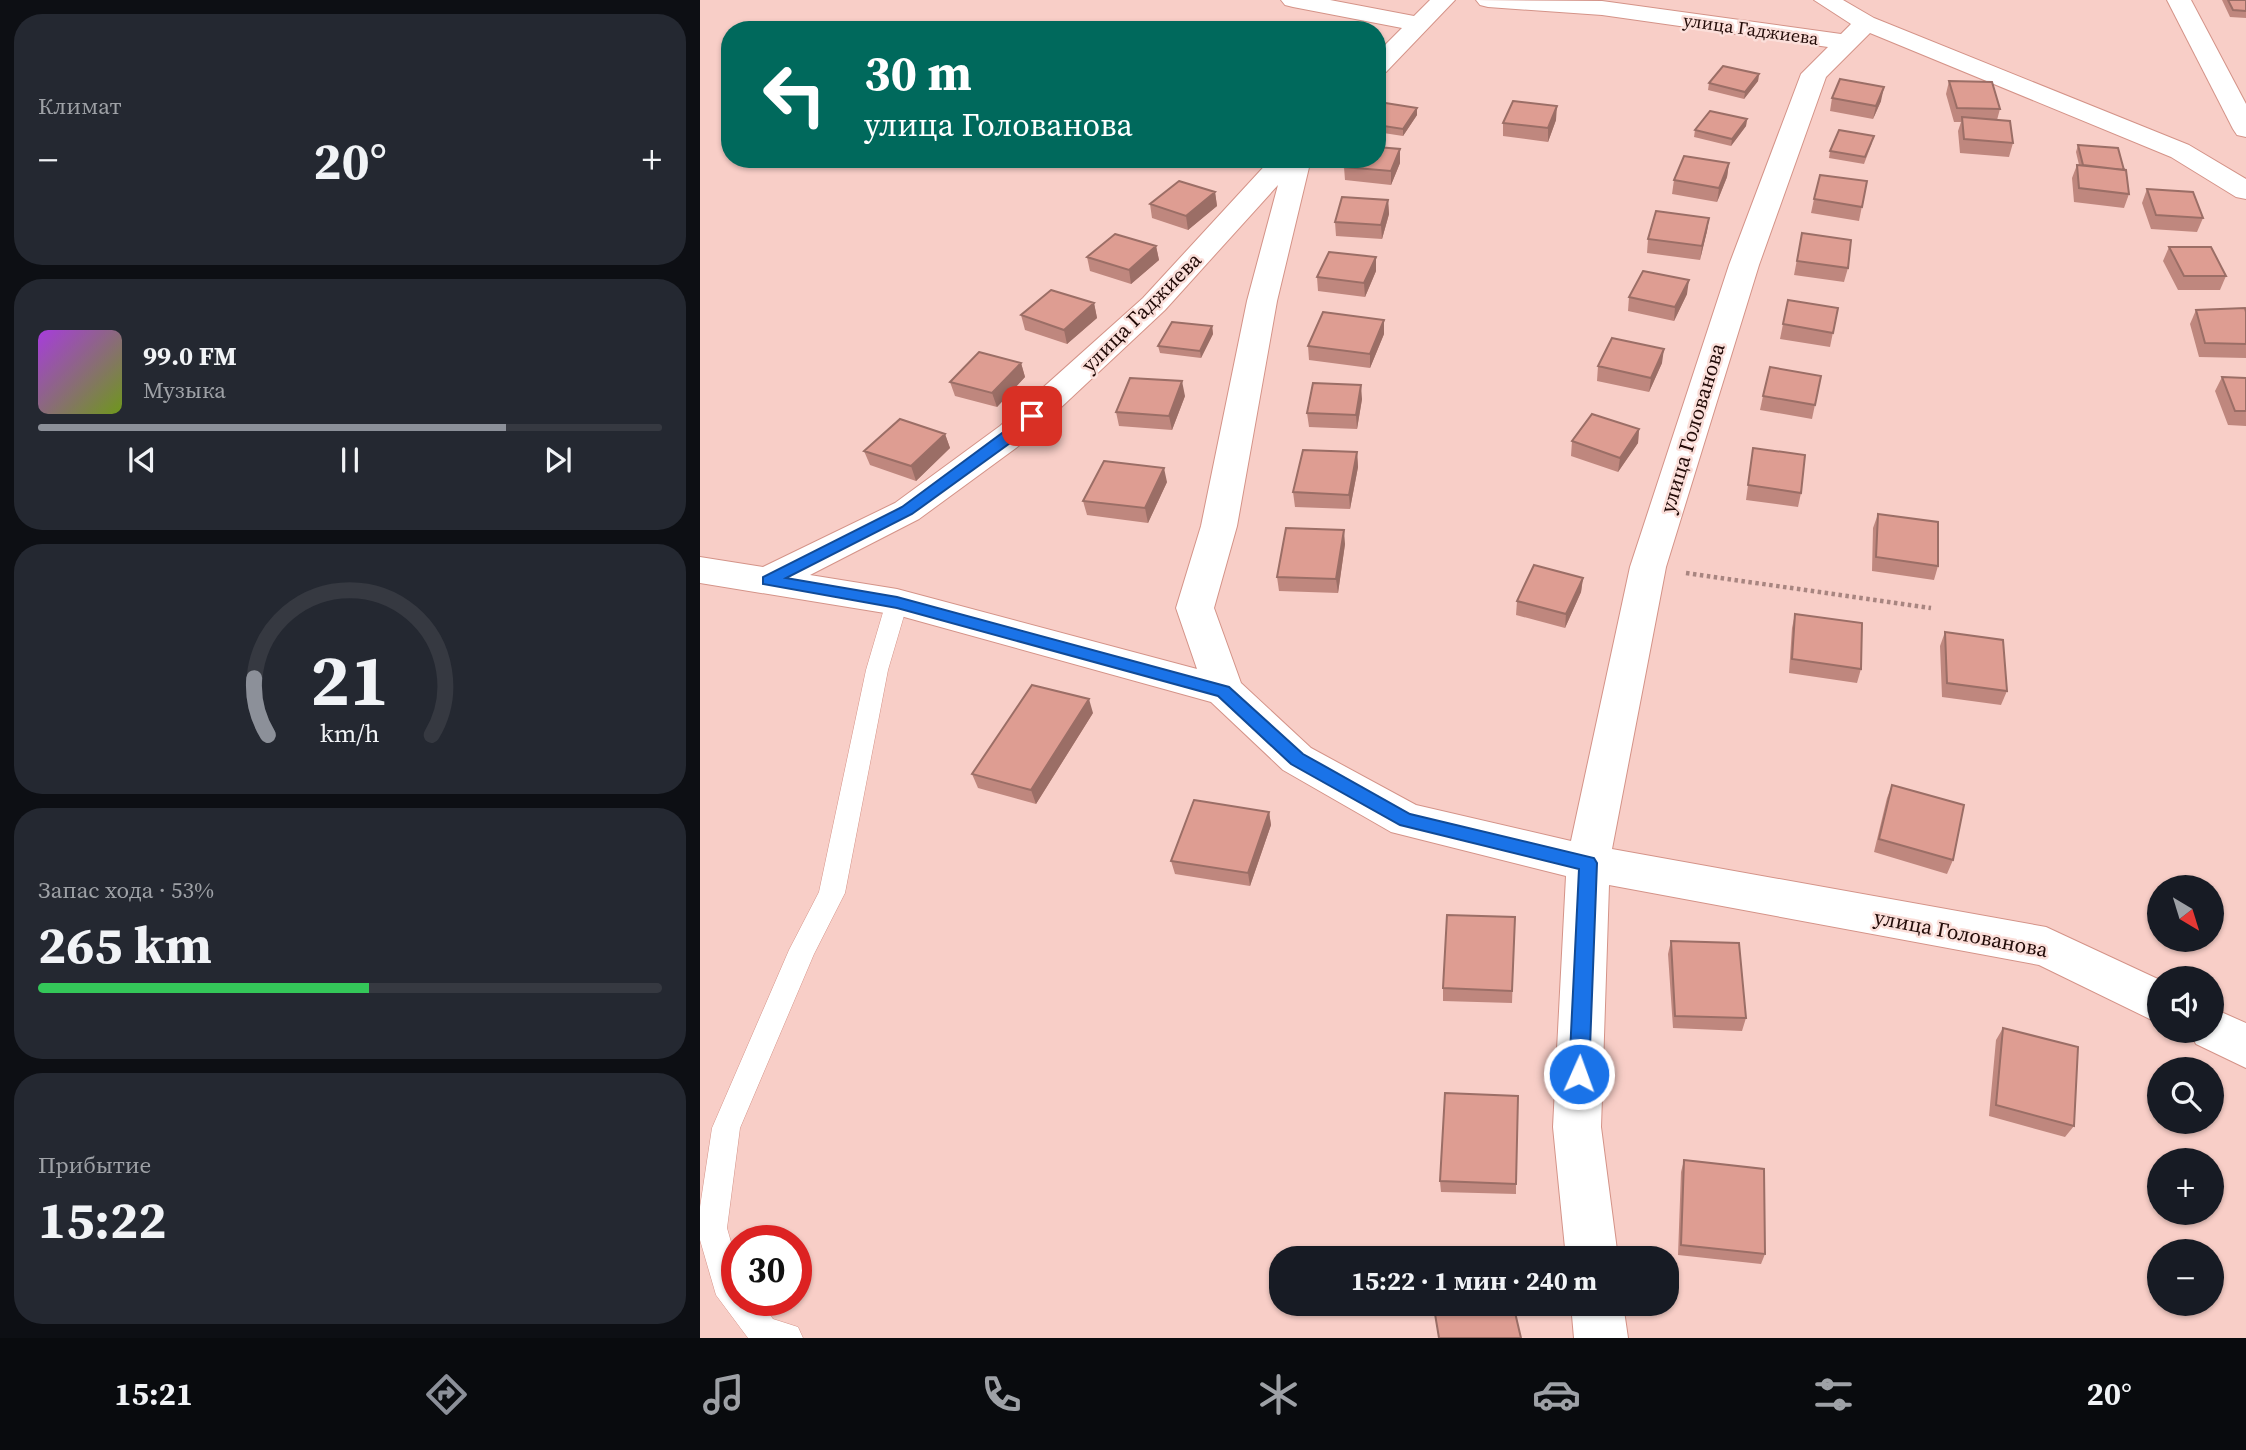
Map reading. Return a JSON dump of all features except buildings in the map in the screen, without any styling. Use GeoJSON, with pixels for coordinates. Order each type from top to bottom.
{"type":"FeatureCollection","features":[{"type":"Feature","properties":{"kind":"street"},"geometry":{"type":"LineString","coordinates":[[1293,0],[1418,24]]}},
{"type":"Feature","properties":{"kind":"street"},"geometry":{"type":"LineString","coordinates":[[1386,58],[1443,0]]}},
{"type":"Feature","properties":{"kind":"street","name":"улица Гаджиева"},"geometry":{"type":"LineString","coordinates":[[1488,0],[1856,32]]}},
{"type":"Feature","properties":{"kind":"street"},"geometry":{"type":"LineString","coordinates":[[1826,0],[1856,32],[2180,151],[2246,191]]}},
{"type":"Feature","properties":{"kind":"street"},"geometry":{"type":"LineString","coordinates":[[2179,0],[2244,120]]}},
{"type":"Feature","properties":{"kind":"street","name":"улица Голованова"},"geometry":{"type":"LineString","coordinates":[[1591,1246],[1577,1127],[1588,863],[1648,567],[1744,265],[1814,74],[1856,32]]}},
{"type":"Feature","properties":{"kind":"street","name":"улица Гаджиева"},"geometry":{"type":"LineString","coordinates":[[768,580],[907,511],[1012,434],[1153,304],[1278,168]]}},
{"type":"Feature","properties":{"kind":"street"},"geometry":{"type":"LineString","coordinates":[[1224,691],[1195,608],[1219,526],[1262,301],[1296,168]]}},
{"type":"Feature","properties":{"kind":"street","name":"улица Голованова"},"geometry":{"type":"LineString","coordinates":[[700,570],[897,602],[1224,691],[1297,759],[1406,820],[1588,863],[2046,947],[2147,997]]}},
{"type":"Feature","properties":{"kind":"street"},"geometry":{"type":"LineString","coordinates":[[2224,1035],[2246,1046]]}},
{"type":"Feature","properties":{"kind":"street"},"geometry":{"type":"LineString","coordinates":[[1598,1316],[1601,1338]]}},
{"type":"Feature","properties":{"kind":"lane"},"geometry":{"type":"LineString","coordinates":[[721,1262],[712,1228],[726,1128],[802,950],[832,893],[877,670],[897,602]]}},
{"type":"Feature","properties":{"kind":"lane"},"geometry":{"type":"LineString","coordinates":[[751,1316],[764,1333],[787,1338]]}},
{"type":"Feature","properties":{"kind":"path"},"geometry":{"type":"LineString","coordinates":[[1648,567],[1931,608]]}},
{"type":"Feature","properties":{"kind":"route"},"geometry":{"type":"LineString","coordinates":[[1032,416],[1012,434],[907,511],[768,580],[897,602],[1224,691],[1297,759],[1406,820],[1588,863],[1579,1074]]}}]}
